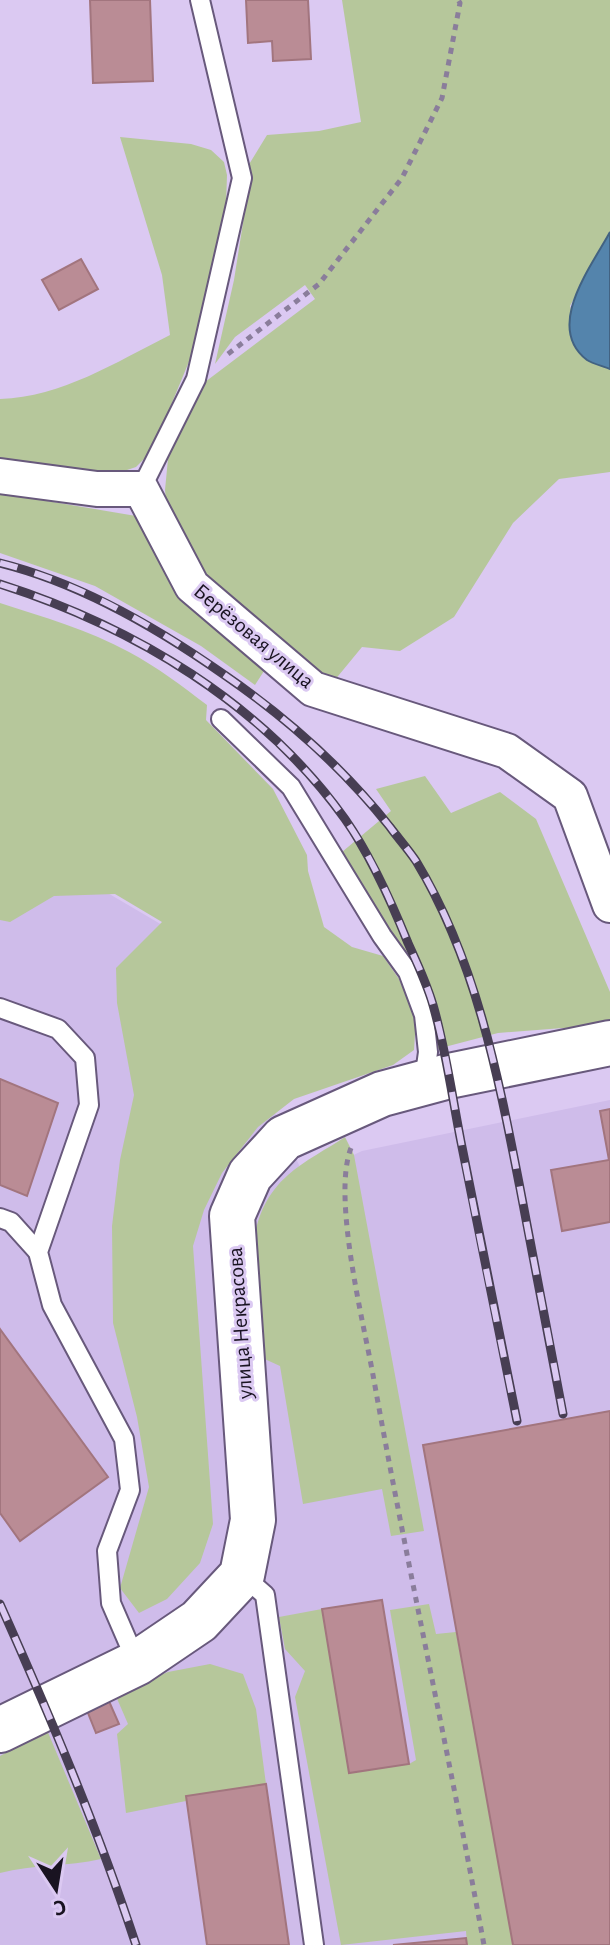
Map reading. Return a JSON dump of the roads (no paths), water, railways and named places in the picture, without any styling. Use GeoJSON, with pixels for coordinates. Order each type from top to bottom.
{"type":"FeatureCollection","features":[{"type":"Feature","properties":{"kind":"main road","name":"улица Некрасова"},"geometry":{"type":"LineString","coordinates":[[242,1575],[253,1520],[232,1216],[250,1175],[284,1138],[382,1094],[610,1043]]}},
{"type":"Feature","properties":{"kind":"main road"},"geometry":{"type":"LineString","coordinates":[[0,1730],[137,1663],[199,1621],[242,1575]]}},
{"type":"Feature","properties":{"kind":"street"},"geometry":{"type":"LineString","coordinates":[[0,476],[97,489],[141,489]]}},
{"type":"Feature","properties":{"kind":"street","name":"Берёзовая улица"},"geometry":{"type":"LineString","coordinates":[[141,489],[192,586],[313,689],[507,751],[570,796],[610,905]]}},
{"type":"Feature","properties":{"kind":"lane"},"geometry":{"type":"LineString","coordinates":[[141,489],[196,379],[242,178],[200,0]]}},
{"type":"Feature","properties":{"kind":"lane"},"geometry":{"type":"LineString","coordinates":[[221,719],[291,787],[382,936],[408,972],[424,1015],[428,1052],[423,1083]]}},
{"type":"Feature","properties":{"kind":"lane"},"geometry":{"type":"LineString","coordinates":[[0,1008],[58,1029],[85,1058],[89,1105],[38,1252]]}},
{"type":"Feature","properties":{"kind":"lane"},"geometry":{"type":"LineString","coordinates":[[0,1218],[11,1222],[38,1252],[52,1305],[124,1439],[130,1490],[107,1551],[111,1603],[137,1663]]}},
{"type":"Feature","properties":{"kind":"lane"},"geometry":{"type":"LineString","coordinates":[[242,1575],[265,1595],[314,1945]]}},
{"type":"Feature","properties":{"kind":"water"},"geometry":{"type":"Polygon","coordinates":[[[610,232],[610,369],[587,360],[575,346],[570,331],[570,314],[583,279],[610,232]]]}},
{"type":"Feature","properties":{"kind":"railway"},"geometry":{"type":"LineString","coordinates":[[0,563],[60,582],[118,609],[200,658],[249,692],[334,765],[416,861],[454,938],[482,1019],[512,1146],[563,1414]]}},
{"type":"Feature","properties":{"kind":"railway"},"geometry":{"type":"LineString","coordinates":[[0,584],[99,623],[192,674],[275,739],[312,777],[354,833],[387,895],[433,1005],[517,1421]]}},
{"type":"Feature","properties":{"kind":"railway"},"geometry":{"type":"LineString","coordinates":[[0,1604],[72,1773],[136,1945]]}}]}
